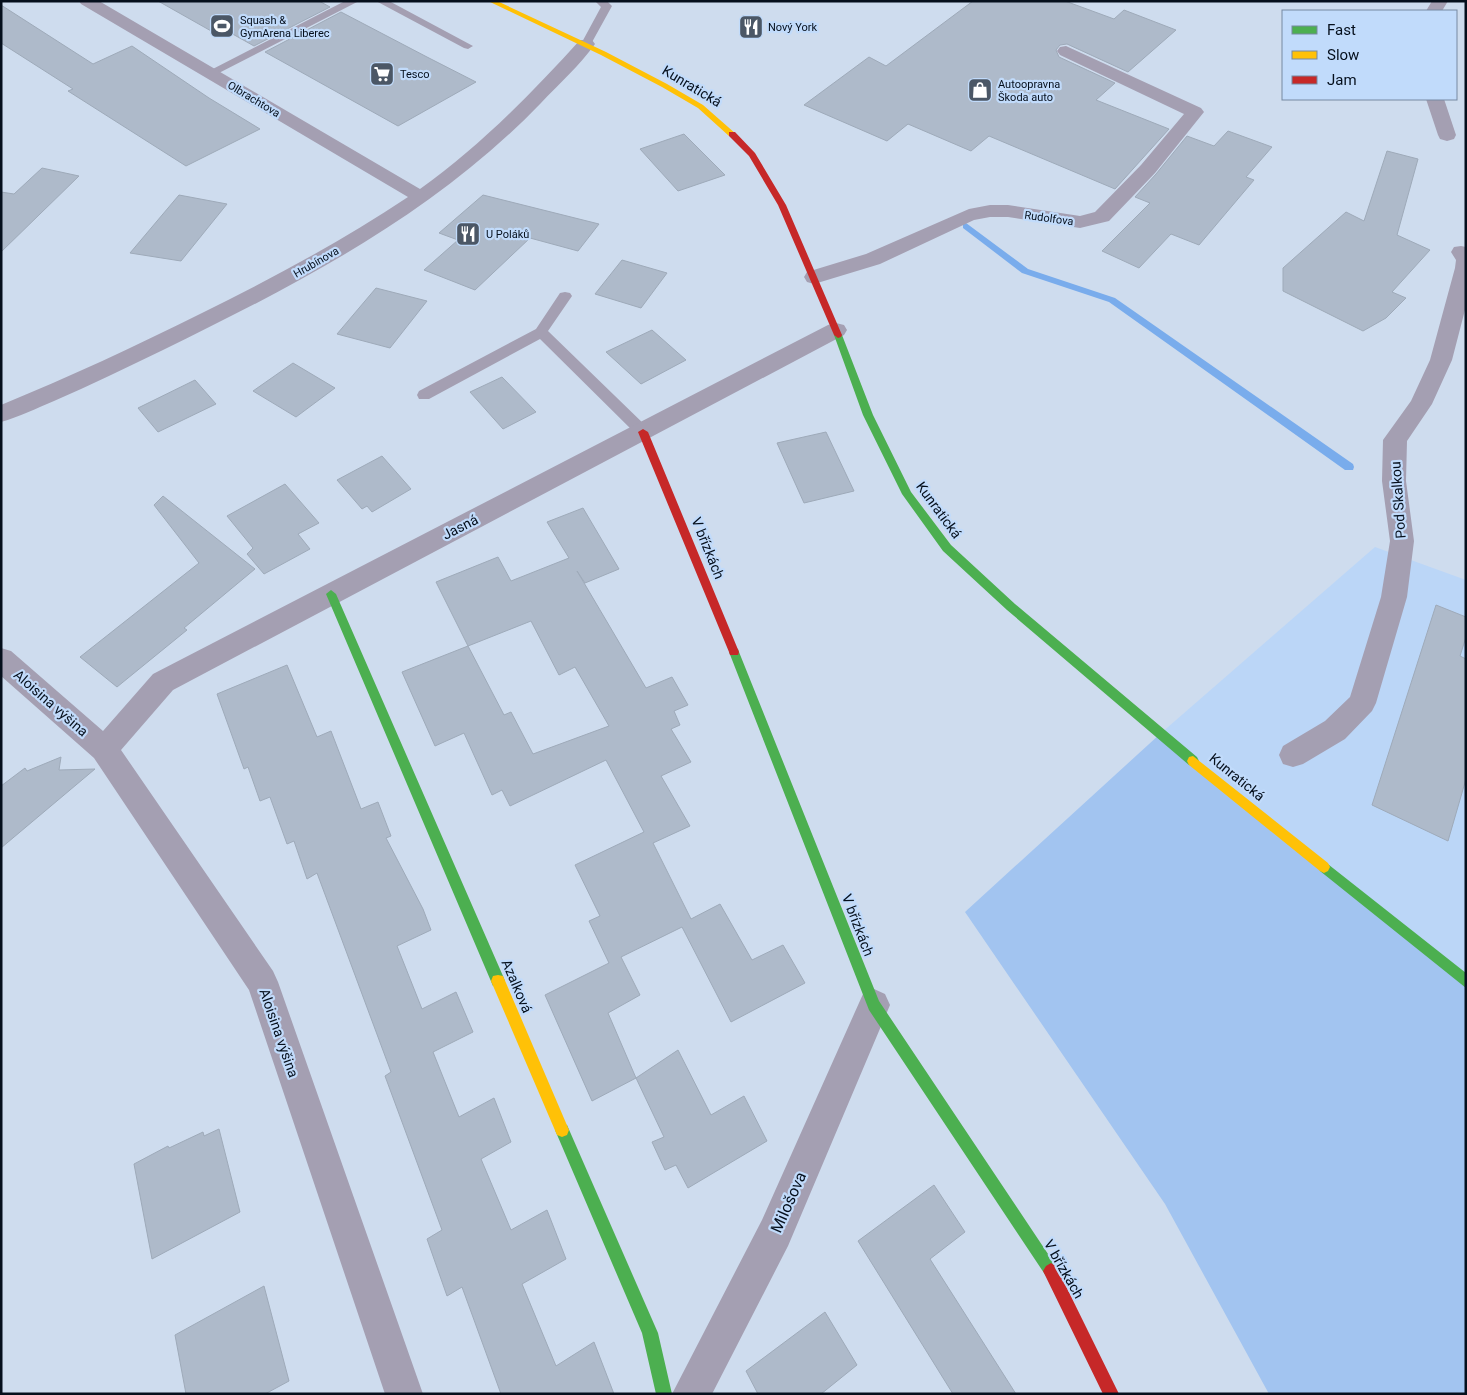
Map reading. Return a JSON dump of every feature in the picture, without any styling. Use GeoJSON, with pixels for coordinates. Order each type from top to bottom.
{"type":"FeatureCollection","features":[{"type":"Feature","properties":{"kind":"street","name":"Olbrachtova"},"geometry":{"type":"LineString","coordinates":[[87,1],[421,197]]}},
{"type":"Feature","properties":{"kind":"street","name":"Kunratická"},"geometry":{"type":"LineString","coordinates":[[491,1],[586,44],[680,93],[716,117],[752,155],[782,204],[836,330],[868,415],[907,494],[947,548],[1011,607],[1160,734],[1466,982]]}},
{"type":"Feature","properties":{"kind":"street","name":"Hrubínova"},"geometry":{"type":"LineString","coordinates":[[1,414],[140,353],[259,293],[352,241],[421,197],[463,164],[512,121],[586,44]]}},
{"type":"Feature","properties":{"kind":"street","name":"Rudolfova"},"geometry":{"type":"LineString","coordinates":[[814,277],[872,260],[969,215],[990,211],[1008,211],[1080,222],[1102,217],[1148,169],[1195,112],[1066,51]]}},
{"type":"Feature","properties":{"kind":"street"},"geometry":{"type":"LineString","coordinates":[[1435,100],[1447,135]]}},
{"type":"Feature","properties":{"kind":"street","name":"Pod Skalkou"},"geometry":{"type":"LineString","coordinates":[[1293,754],[1335,730],[1362,703],[1394,597],[1402,541],[1394,481],[1395,440],[1421,404],[1441,360],[1465,268],[1466,260],[1461,252]]}},
{"type":"Feature","properties":{"kind":"street","name":"Jasná"},"geometry":{"type":"LineString","coordinates":[[104,749],[163,682],[836,330]]}},
{"type":"Feature","properties":{"kind":"street","name":"V břízkách"},"geometry":{"type":"LineString","coordinates":[[644,432],[763,722],[874,1005],[1055,1277],[1111,1394]]}},
{"type":"Feature","properties":{"kind":"street","name":"Azalková"},"geometry":{"type":"LineString","coordinates":[[331,594],[650,1333],[664,1394]]}},
{"type":"Feature","properties":{"kind":"street","name":"Aloisina výšina"},"geometry":{"type":"LineString","coordinates":[[1,659],[104,749],[262,982],[404,1394]]}},
{"type":"Feature","properties":{"kind":"street","name":"Milošova"},"geometry":{"type":"LineString","coordinates":[[691,1394],[775,1233],[874,1005]]}},
{"type":"Feature","properties":{"kind":"lane"},"geometry":{"type":"LineString","coordinates":[[211,73],[354,1]]}},
{"type":"Feature","properties":{"kind":"lane"},"geometry":{"type":"LineString","coordinates":[[380,1],[468,46]]}},
{"type":"Feature","properties":{"kind":"lane"},"geometry":{"type":"LineString","coordinates":[[586,44],[605,3]]}},
{"type":"Feature","properties":{"kind":"lane"},"geometry":{"type":"LineString","coordinates":[[424,395],[541,332],[564,296]]}},
{"type":"Feature","properties":{"kind":"lane"},"geometry":{"type":"LineString","coordinates":[[541,332],[644,432]]}},
{"type":"Feature","properties":{"kind":"shaded area"},"geometry":{"type":"Polygon","coordinates":[[[1375,547],[1466,580],[1466,982],[1160,734],[1375,547]]]}},
{"type":"Feature","properties":{"kind":"shaded area"},"geometry":{"type":"Polygon","coordinates":[[[1160,734],[1466,982],[1466,1394],[1269,1394],[1165,1204],[965,912],[1160,734]]]}},
{"type":"Feature","properties":{"kind":"building"},"geometry":{"type":"Polygon","coordinates":[[[158,1],[319,1],[330,7],[254,46],[229,32],[220,36],[158,1]]]}},
{"type":"Feature","properties":{"kind":"building"},"geometry":{"type":"Polygon","coordinates":[[[973,1],[1065,1],[1114,19],[1124,10],[1176,30],[1128,72],[1067,44],[1060,45],[1056,50],[1059,57],[1115,83],[1096,100],[1169,129],[1115,189],[989,136],[971,151],[908,124],[887,141],[804,105],[869,57],[886,66],[973,1]]]}},
{"type":"Feature","properties":{"kind":"building"},"geometry":{"type":"Polygon","coordinates":[[[1,5],[93,64],[132,46],[209,98],[260,129],[186,166],[68,91],[73,89],[1,43],[1,5]]]}},
{"type":"Feature","properties":{"kind":"building","name":"Tesco"},"geometry":{"type":"Polygon","coordinates":[[[341,12],[476,82],[398,126],[265,52],[341,12]]]}},
{"type":"Feature","properties":{"kind":"building"},"geometry":{"type":"Polygon","coordinates":[[[1228,131],[1272,147],[1246,177],[1254,180],[1199,245],[1171,234],[1139,268],[1102,251],[1150,203],[1135,197],[1187,136],[1214,146],[1228,131]]]}},
{"type":"Feature","properties":{"kind":"building"},"geometry":{"type":"Polygon","coordinates":[[[684,134],[725,175],[678,191],[640,149],[684,134]]]}},
{"type":"Feature","properties":{"kind":"building"},"geometry":{"type":"Polygon","coordinates":[[[1387,151],[1418,159],[1397,235],[1430,250],[1392,292],[1406,298],[1386,318],[1363,331],[1283,291],[1283,268],[1346,212],[1364,221],[1387,151]]]}},
{"type":"Feature","properties":{"kind":"building"},"geometry":{"type":"Polygon","coordinates":[[[42,168],[79,176],[1,252],[1,192],[14,194],[42,168]]]}},
{"type":"Feature","properties":{"kind":"building"},"geometry":{"type":"Polygon","coordinates":[[[179,195],[227,204],[181,261],[130,253],[179,195]]]}},
{"type":"Feature","properties":{"kind":"building"},"geometry":{"type":"Polygon","coordinates":[[[483,195],[599,224],[578,251],[530,238],[475,290],[424,270],[458,240],[439,233],[483,195]]]}},
{"type":"Feature","properties":{"kind":"building"},"geometry":{"type":"Polygon","coordinates":[[[622,260],[667,273],[641,308],[595,294],[622,260]]]}},
{"type":"Feature","properties":{"kind":"building"},"geometry":{"type":"Polygon","coordinates":[[[376,288],[427,301],[390,348],[337,334],[376,288]]]}},
{"type":"Feature","properties":{"kind":"building"},"geometry":{"type":"Polygon","coordinates":[[[652,330],[686,360],[641,384],[606,352],[652,330]]]}},
{"type":"Feature","properties":{"kind":"building"},"geometry":{"type":"Polygon","coordinates":[[[293,363],[335,388],[296,417],[253,391],[293,363]]]}},
{"type":"Feature","properties":{"kind":"building"},"geometry":{"type":"Polygon","coordinates":[[[502,377],[536,412],[503,429],[470,392],[502,377]]]}},
{"type":"Feature","properties":{"kind":"building"},"geometry":{"type":"Polygon","coordinates":[[[195,380],[216,404],[158,432],[138,408],[195,380]]]}},
{"type":"Feature","properties":{"kind":"building"},"geometry":{"type":"Polygon","coordinates":[[[826,432],[854,491],[804,503],[777,443],[826,432]]]}},
{"type":"Feature","properties":{"kind":"building"},"geometry":{"type":"Polygon","coordinates":[[[382,456],[411,489],[372,512],[367,506],[362,509],[337,480],[382,456]]]}},
{"type":"Feature","properties":{"kind":"building"},"geometry":{"type":"Polygon","coordinates":[[[285,484],[319,523],[298,534],[310,549],[264,574],[247,554],[253,548],[227,516],[285,484]]]}},
{"type":"Feature","properties":{"kind":"building"},"geometry":{"type":"Polygon","coordinates":[[[163,496],[255,569],[184,628],[187,630],[117,687],[80,657],[199,563],[154,505],[163,496]]]}},
{"type":"Feature","properties":{"kind":"building"},"geometry":{"type":"Polygon","coordinates":[[[583,508],[619,569],[585,583],[577,571],[646,688],[672,677],[688,705],[674,711],[680,725],[671,729],[691,762],[661,776],[690,826],[653,843],[691,919],[720,904],[752,960],[783,945],[805,983],[731,1022],[682,927],[621,957],[640,995],[608,1013],[636,1078],[592,1101],[545,995],[609,963],[589,921],[600,916],[575,865],[644,832],[606,760],[510,806],[502,790],[492,795],[464,733],[435,746],[402,672],[468,646],[436,582],[498,557],[511,581],[569,558],[547,522],[583,508]],[[531,621],[468,646],[504,715],[511,712],[533,754],[609,726],[575,667],[559,675],[531,621]]]}},
{"type":"Feature","properties":{"kind":"building"},"geometry":{"type":"Polygon","coordinates":[[[1436,605],[1466,617],[1466,637],[1460,656],[1466,659],[1466,779],[1448,841],[1372,805],[1436,605]]]}},
{"type":"Feature","properties":{"kind":"building"},"geometry":{"type":"Polygon","coordinates":[[[287,665],[317,737],[331,731],[361,809],[378,802],[391,836],[386,838],[423,909],[431,930],[397,946],[422,1009],[456,992],[473,1032],[433,1052],[459,1117],[494,1098],[511,1142],[481,1159],[511,1230],[547,1210],[566,1259],[522,1284],[556,1366],[594,1342],[614,1394],[501,1394],[462,1287],[447,1296],[427,1239],[442,1230],[385,1076],[391,1072],[317,873],[307,879],[294,841],[287,844],[270,797],[260,801],[248,767],[244,769],[217,694],[287,665]]]}},
{"type":"Feature","properties":{"kind":"building"},"geometry":{"type":"Polygon","coordinates":[[[61,757],[59,770],[95,769],[1,848],[1,786],[25,768],[27,771],[61,757]]]}},
{"type":"Feature","properties":{"kind":"building"},"geometry":{"type":"Polygon","coordinates":[[[678,1050],[711,1115],[744,1096],[767,1141],[688,1188],[676,1165],[665,1170],[652,1142],[664,1137],[636,1078],[678,1050]]]}},
{"type":"Feature","properties":{"kind":"building"},"geometry":{"type":"Polygon","coordinates":[[[219,1129],[240,1212],[152,1259],[134,1164],[168,1146],[169,1148],[203,1132],[204,1136],[219,1129]]]}},
{"type":"Feature","properties":{"kind":"building"},"geometry":{"type":"Polygon","coordinates":[[[934,1185],[965,1232],[930,1259],[1016,1394],[953,1394],[858,1241],[934,1185]]]}},
{"type":"Feature","properties":{"kind":"building"},"geometry":{"type":"Polygon","coordinates":[[[264,1286],[289,1381],[265,1394],[186,1394],[175,1335],[264,1286]]]}},
{"type":"Feature","properties":{"kind":"building"},"geometry":{"type":"Polygon","coordinates":[[[825,1312],[857,1365],[821,1394],[758,1394],[746,1371],[825,1312]]]}},
{"type":"Feature","properties":{"kind":"waterway"},"geometry":{"type":"LineString","coordinates":[[966,226],[1025,271],[1112,300],[1349,467]]}},
{"type":"Feature","properties":{"kind":"traffic: fast"},"geometry":{"type":"LineString","coordinates":[[838,335],[868,415],[907,494],[947,548],[1011,607],[1193,761]]}},
{"type":"Feature","properties":{"kind":"traffic: fast"},"geometry":{"type":"LineString","coordinates":[[331,594],[498,981]]}},
{"type":"Feature","properties":{"kind":"traffic: fast"},"geometry":{"type":"LineString","coordinates":[[734,652],[874,1005],[1051,1271]]}},
{"type":"Feature","properties":{"kind":"traffic: fast"},"geometry":{"type":"LineString","coordinates":[[1324,867],[1466,982]]}},
{"type":"Feature","properties":{"kind":"traffic: fast"},"geometry":{"type":"LineString","coordinates":[[562,1130],[650,1333],[664,1394]]}},
{"type":"Feature","properties":{"kind":"traffic: slow"},"geometry":{"type":"LineString","coordinates":[[491,1],[665,85],[711,115],[732,134]]}},
{"type":"Feature","properties":{"kind":"traffic: slow"},"geometry":{"type":"LineString","coordinates":[[1193,761],[1324,867]]}},
{"type":"Feature","properties":{"kind":"traffic: slow"},"geometry":{"type":"LineString","coordinates":[[498,981],[562,1130]]}},
{"type":"Feature","properties":{"kind":"traffic: jam"},"geometry":{"type":"LineString","coordinates":[[732,134],[752,155],[782,205],[838,335]]}},
{"type":"Feature","properties":{"kind":"traffic: jam"},"geometry":{"type":"LineString","coordinates":[[643,432],[734,652]]}},
{"type":"Feature","properties":{"kind":"traffic: jam"},"geometry":{"type":"LineString","coordinates":[[1051,1271],[1111,1394]]}},
{"type":"Feature","properties":{"kind":"place","name":"Squash & GymArena Liberec"},"geometry":{"type":"Point","coordinates":[222,26]}},
{"type":"Feature","properties":{"kind":"place","name":"Nový York"},"geometry":{"type":"Point","coordinates":[751,27]}},
{"type":"Feature","properties":{"kind":"place","name":"Tesco"},"geometry":{"type":"Point","coordinates":[382,74]}},
{"type":"Feature","properties":{"kind":"place","name":"Autoopravna Škoda auto"},"geometry":{"type":"Point","coordinates":[980,90]}},
{"type":"Feature","properties":{"kind":"place","name":"U Poláků"},"geometry":{"type":"Point","coordinates":[468,234]}}]}
